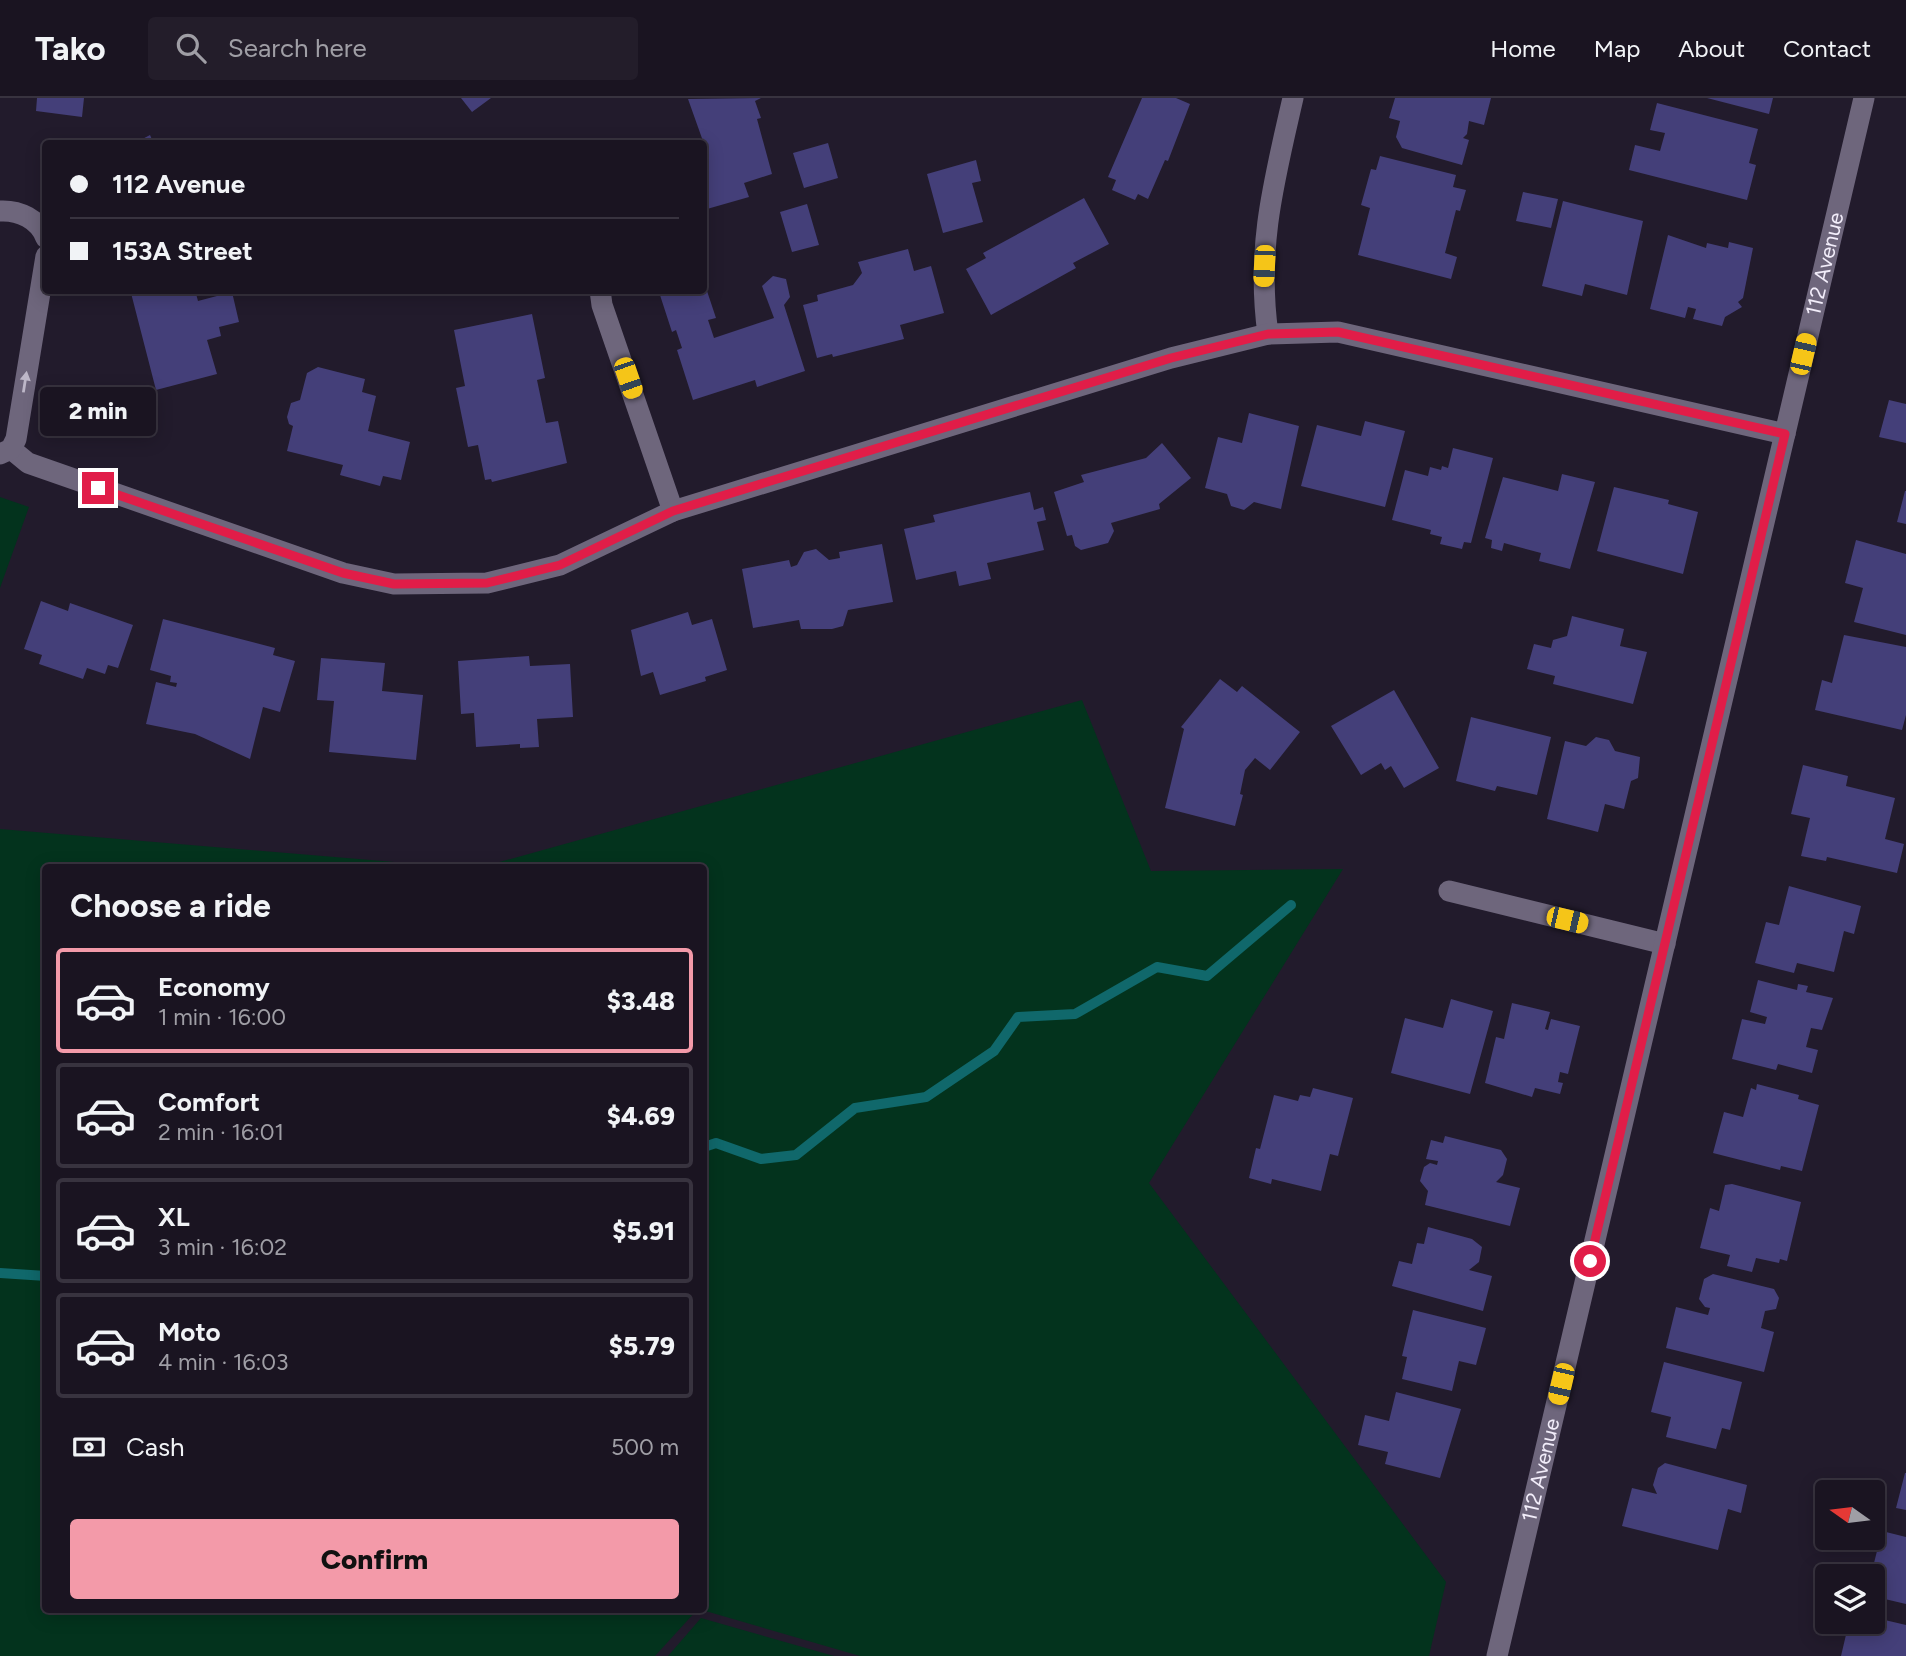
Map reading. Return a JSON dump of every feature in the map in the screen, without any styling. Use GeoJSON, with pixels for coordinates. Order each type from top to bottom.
{"type":"FeatureCollection","features":[{"type":"Feature","properties":{"kind":"street"},"geometry":{"type":"LineString","coordinates":[[1268,334],[1262,293],[1267,211],[1293,98]]}},
{"type":"Feature","properties":{"kind":"street","name":"112 Avenue"},"geometry":{"type":"LineString","coordinates":[[1497,1656],[1864,98]]}},
{"type":"Feature","properties":{"kind":"street"},"geometry":{"type":"LineString","coordinates":[[0,211],[20,213],[33,220],[42,232]]}},
{"type":"Feature","properties":{"kind":"street"},"geometry":{"type":"LineString","coordinates":[[42,280],[16,439],[5,451],[28,463],[121,497],[343,573],[394,584],[487,583],[560,565],[673,511],[1171,358],[1268,334],[1338,332],[1785,434]]}},
{"type":"Feature","properties":{"kind":"street"},"geometry":{"type":"LineString","coordinates":[[601,294],[673,511]]}},
{"type":"Feature","properties":{"kind":"street"},"geometry":{"type":"LineString","coordinates":[[1449,891],[1665,944]]}},
{"type":"Feature","properties":{"kind":"green space"},"geometry":{"type":"Polygon","coordinates":[[[0,497],[29,507],[0,588],[0,497]]]}},
{"type":"Feature","properties":{"kind":"green space"},"geometry":{"type":"Polygon","coordinates":[[[1082,700],[1151,871],[1343,869],[1149,1183],[1446,1582],[1429,1656],[860,1656],[707,1611],[707,864],[492,864],[1082,700]]]}},
{"type":"Feature","properties":{"kind":"green space"},"geometry":{"type":"Polygon","coordinates":[[[0,829],[418,864],[42,864],[42,1613],[694,1613],[655,1656],[0,1656],[0,829]]]}},
{"type":"Feature","properties":{"kind":"green space"},"geometry":{"type":"Polygon","coordinates":[[[701,1618],[834,1656],[668,1656],[701,1618]]]}},
{"type":"Feature","properties":{"kind":"building"},"geometry":{"type":"Polygon","coordinates":[[[37,98],[84,98],[82,117],[36,111],[37,98]]]}},
{"type":"Feature","properties":{"kind":"building"},"geometry":{"type":"Polygon","coordinates":[[[461,98],[491,98],[472,112],[461,98]]]}},
{"type":"Feature","properties":{"kind":"building"},"geometry":{"type":"Polygon","coordinates":[[[761,98],[755,101],[761,118],[757,119],[772,174],[744,183],[749,197],[707,209],[707,140],[703,140],[688,99],[761,98]]]}},
{"type":"Feature","properties":{"kind":"building"},"geometry":{"type":"Polygon","coordinates":[[[1142,98],[1176,98],[1190,104],[1168,161],[1165,160],[1148,199],[1138,194],[1135,200],[1112,190],[1116,180],[1108,177],[1142,98]]]}},
{"type":"Feature","properties":{"kind":"building"},"geometry":{"type":"Polygon","coordinates":[[[1395,98],[1491,98],[1484,125],[1469,121],[1467,134],[1463,138],[1469,140],[1462,165],[1402,148],[1396,137],[1400,121],[1389,118],[1395,98]]]}},
{"type":"Feature","properties":{"kind":"building"},"geometry":{"type":"Polygon","coordinates":[[[1707,98],[1773,98],[1769,114],[1707,98]]]}},
{"type":"Feature","properties":{"kind":"building"},"geometry":{"type":"Polygon","coordinates":[[[1657,103],[1758,129],[1749,163],[1756,165],[1747,200],[1629,170],[1635,145],[1660,151],[1665,133],[1650,130],[1657,103]]]}},
{"type":"Feature","properties":{"kind":"building"},"geometry":{"type":"Polygon","coordinates":[[[828,143],[838,178],[804,188],[793,153],[828,143]]]}},
{"type":"Feature","properties":{"kind":"building"},"geometry":{"type":"Polygon","coordinates":[[[1380,156],[1456,175],[1453,187],[1466,190],[1460,211],[1456,210],[1445,253],[1457,257],[1451,279],[1358,255],[1370,208],[1361,205],[1371,169],[1376,170],[1380,156]]]}},
{"type":"Feature","properties":{"kind":"building"},"geometry":{"type":"Polygon","coordinates":[[[976,160],[981,181],[972,183],[983,222],[943,233],[927,174],[976,160]]]}},
{"type":"Feature","properties":{"kind":"building"},"geometry":{"type":"Polygon","coordinates":[[[1523,192],[1558,199],[1551,228],[1516,221],[1523,192]]]}},
{"type":"Feature","properties":{"kind":"building"},"geometry":{"type":"Polygon","coordinates":[[[1084,198],[1109,244],[1073,263],[1076,268],[991,315],[966,269],[986,258],[983,253],[1084,198]]]}},
{"type":"Feature","properties":{"kind":"building"},"geometry":{"type":"Polygon","coordinates":[[[1563,201],[1643,221],[1627,295],[1585,284],[1582,296],[1542,286],[1563,201]]]}},
{"type":"Feature","properties":{"kind":"building"},"geometry":{"type":"Polygon","coordinates":[[[807,204],[819,245],[792,252],[780,212],[807,204]]]}},
{"type":"Feature","properties":{"kind":"building"},"geometry":{"type":"Polygon","coordinates":[[[1668,235],[1706,248],[1707,243],[1728,248],[1729,242],[1753,248],[1743,298],[1738,302],[1742,307],[1725,317],[1722,326],[1693,319],[1696,309],[1688,307],[1685,318],[1650,309],[1668,235]]]}},
{"type":"Feature","properties":{"kind":"building"},"geometry":{"type":"Polygon","coordinates":[[[908,249],[914,271],[931,266],[944,313],[900,325],[904,339],[833,357],[832,354],[817,358],[803,305],[818,301],[817,295],[853,285],[862,273],[858,262],[908,249]]]}},
{"type":"Feature","properties":{"kind":"building"},"geometry":{"type":"Polygon","coordinates":[[[773,276],[786,279],[790,297],[784,305],[805,371],[757,387],[755,380],[693,400],[677,350],[682,348],[676,330],[672,332],[660,294],[707,294],[707,291],[716,318],[708,320],[714,338],[774,318],[762,286],[773,276]]]}},
{"type":"Feature","properties":{"kind":"building"},"geometry":{"type":"Polygon","coordinates":[[[131,294],[196,294],[198,301],[232,294],[239,322],[219,327],[221,336],[207,340],[217,374],[156,390],[131,294]]]}},
{"type":"Feature","properties":{"kind":"building"},"geometry":{"type":"Polygon","coordinates":[[[532,314],[545,378],[537,380],[546,423],[558,421],[567,463],[492,482],[491,479],[485,480],[478,445],[468,447],[456,388],[465,386],[454,330],[532,314]]]}},
{"type":"Feature","properties":{"kind":"building"},"geometry":{"type":"Polygon","coordinates":[[[318,367],[365,379],[362,392],[376,396],[368,431],[410,442],[401,480],[383,476],[380,486],[340,475],[343,465],[287,451],[293,426],[289,424],[287,417],[291,403],[300,400],[307,373],[318,367]]]}},
{"type":"Feature","properties":{"kind":"building"},"geometry":{"type":"Polygon","coordinates":[[[1889,400],[1906,404],[1906,443],[1879,437],[1889,400]]]}},
{"type":"Feature","properties":{"kind":"building"},"geometry":{"type":"Polygon","coordinates":[[[1249,413],[1299,426],[1281,509],[1254,502],[1244,510],[1231,506],[1227,494],[1205,488],[1218,437],[1242,443],[1249,413]]]}},
{"type":"Feature","properties":{"kind":"building"},"geometry":{"type":"Polygon","coordinates":[[[1365,421],[1405,431],[1385,507],[1301,486],[1317,425],[1361,436],[1365,421]]]}},
{"type":"Feature","properties":{"kind":"building"},"geometry":{"type":"Polygon","coordinates":[[[1162,443],[1191,478],[1159,504],[1160,509],[1111,523],[1114,531],[1108,543],[1081,550],[1075,546],[1072,535],[1067,536],[1054,492],[1084,482],[1081,475],[1146,458],[1162,443]]]}},
{"type":"Feature","properties":{"kind":"building"},"geometry":{"type":"Polygon","coordinates":[[[1453,448],[1493,458],[1471,543],[1464,542],[1462,549],[1440,544],[1442,537],[1430,534],[1431,530],[1392,520],[1405,470],[1428,476],[1430,467],[1441,470],[1442,466],[1448,468],[1453,448]]]}},
{"type":"Feature","properties":{"kind":"building"},"geometry":{"type":"Polygon","coordinates":[[[1562,474],[1595,482],[1570,569],[1539,561],[1541,553],[1504,543],[1502,551],[1491,548],[1492,540],[1485,538],[1503,477],[1558,491],[1562,474]]]}},
{"type":"Feature","properties":{"kind":"building"},"geometry":{"type":"Polygon","coordinates":[[[1614,487],[1669,500],[1668,504],[1698,512],[1683,574],[1597,551],[1614,487]]]}},
{"type":"Feature","properties":{"kind":"building"},"geometry":{"type":"Polygon","coordinates":[[[1906,491],[1906,524],[1897,522],[1906,491]]]}},
{"type":"Feature","properties":{"kind":"building"},"geometry":{"type":"Polygon","coordinates":[[[1030,492],[1034,510],[1043,507],[1046,520],[1037,522],[1044,550],[987,563],[991,579],[959,586],[956,571],[916,580],[904,529],[935,522],[933,515],[1030,492]]]}},
{"type":"Feature","properties":{"kind":"building"},"geometry":{"type":"Polygon","coordinates":[[[1856,540],[1906,554],[1906,635],[1854,622],[1863,588],[1845,583],[1856,540]]]}},
{"type":"Feature","properties":{"kind":"building"},"geometry":{"type":"Polygon","coordinates":[[[882,544],[893,602],[848,610],[843,626],[832,629],[801,629],[799,620],[753,628],[742,569],[789,560],[791,567],[797,565],[804,552],[816,549],[829,560],[840,558],[839,552],[882,544]]]}},
{"type":"Feature","properties":{"kind":"building"},"geometry":{"type":"Polygon","coordinates":[[[41,601],[68,611],[70,603],[133,625],[118,668],[108,665],[105,674],[87,668],[83,679],[39,664],[42,655],[24,649],[41,601]]]}},
{"type":"Feature","properties":{"kind":"building"},"geometry":{"type":"Polygon","coordinates":[[[688,612],[692,625],[712,619],[727,670],[705,677],[706,681],[660,695],[653,672],[641,676],[631,630],[688,612]]]}},
{"type":"Feature","properties":{"kind":"building"},"geometry":{"type":"Polygon","coordinates":[[[1572,616],[1624,629],[1620,646],[1647,652],[1633,704],[1553,684],[1555,676],[1527,669],[1534,644],[1551,648],[1553,640],[1567,636],[1572,616]]]}},
{"type":"Feature","properties":{"kind":"building"},"geometry":{"type":"Polygon","coordinates":[[[163,619],[275,648],[273,655],[295,661],[280,712],[263,707],[250,759],[195,734],[146,724],[156,682],[176,687],[177,683],[170,682],[171,676],[150,670],[163,619]]]}},
{"type":"Feature","properties":{"kind":"building"},"geometry":{"type":"Polygon","coordinates":[[[1844,635],[1906,647],[1906,715],[1902,730],[1815,710],[1822,680],[1832,683],[1844,635]]]}},
{"type":"Feature","properties":{"kind":"building"},"geometry":{"type":"Polygon","coordinates":[[[529,656],[530,666],[570,664],[573,717],[537,719],[539,747],[520,748],[520,744],[476,747],[474,713],[461,714],[458,661],[529,656]]]}},
{"type":"Feature","properties":{"kind":"building"},"geometry":{"type":"Polygon","coordinates":[[[321,658],[385,663],[382,691],[423,695],[416,760],[329,752],[334,701],[317,700],[321,658]]]}},
{"type":"Feature","properties":{"kind":"building"},"geometry":{"type":"Polygon","coordinates":[[[1220,679],[1237,692],[1242,686],[1300,732],[1270,770],[1255,758],[1245,770],[1240,794],[1243,795],[1235,826],[1165,808],[1184,729],[1181,727],[1220,679]]]}},
{"type":"Feature","properties":{"kind":"building"},"geometry":{"type":"Polygon","coordinates":[[[1394,690],[1439,768],[1404,788],[1391,766],[1385,770],[1381,763],[1361,775],[1331,726],[1394,690]]]}},
{"type":"Feature","properties":{"kind":"building"},"geometry":{"type":"Polygon","coordinates":[[[1471,717],[1551,737],[1537,795],[1497,786],[1495,791],[1456,781],[1471,717]]]}},
{"type":"Feature","properties":{"kind":"building"},"geometry":{"type":"Polygon","coordinates":[[[1596,737],[1609,740],[1615,751],[1640,757],[1638,778],[1631,781],[1624,809],[1605,804],[1598,832],[1547,819],[1565,741],[1586,746],[1596,737]]]}},
{"type":"Feature","properties":{"kind":"building"},"geometry":{"type":"Polygon","coordinates":[[[1803,765],[1848,776],[1846,786],[1895,798],[1885,839],[1904,844],[1897,873],[1827,857],[1826,861],[1801,856],[1810,818],[1791,814],[1803,765]]]}},
{"type":"Feature","properties":{"kind":"building"},"geometry":{"type":"Polygon","coordinates":[[[1789,886],[1861,906],[1854,934],[1844,931],[1834,972],[1797,963],[1794,973],[1755,963],[1766,922],[1779,925],[1789,886]]]}},
{"type":"Feature","properties":{"kind":"building"},"geometry":{"type":"Polygon","coordinates":[[[1758,980],[1797,990],[1798,984],[1808,986],[1806,992],[1833,998],[1822,1030],[1811,1028],[1806,1047],[1818,1050],[1812,1073],[1778,1064],[1776,1070],[1732,1059],[1742,1019],[1765,1024],[1767,1017],[1750,1012],[1758,980]]]}},
{"type":"Feature","properties":{"kind":"building"},"geometry":{"type":"Polygon","coordinates":[[[1451,999],[1493,1011],[1470,1094],[1391,1073],[1405,1018],[1443,1028],[1451,999]]]}},
{"type":"Feature","properties":{"kind":"building"},"geometry":{"type":"Polygon","coordinates":[[[1512,1003],[1550,1012],[1545,1029],[1548,1030],[1551,1019],[1580,1026],[1568,1074],[1560,1072],[1558,1082],[1563,1083],[1560,1094],[1535,1088],[1532,1097],[1485,1083],[1496,1037],[1504,1039],[1512,1003]]]}},
{"type":"Feature","properties":{"kind":"building"},"geometry":{"type":"Polygon","coordinates":[[[1757,1084],[1799,1095],[1798,1099],[1819,1105],[1802,1171],[1781,1166],[1780,1170],[1713,1153],[1724,1112],[1743,1117],[1751,1088],[1756,1090],[1757,1084]]]}},
{"type":"Feature","properties":{"kind":"building"},"geometry":{"type":"Polygon","coordinates":[[[1313,1088],[1353,1098],[1338,1156],[1330,1154],[1321,1191],[1272,1179],[1271,1184],[1249,1178],[1256,1148],[1260,1149],[1274,1095],[1298,1101],[1300,1095],[1310,1097],[1313,1088]]]}},
{"type":"Feature","properties":{"kind":"building"},"geometry":{"type":"Polygon","coordinates":[[[1445,1136],[1501,1150],[1507,1159],[1503,1175],[1496,1182],[1520,1188],[1510,1226],[1425,1205],[1428,1191],[1420,1181],[1424,1167],[1430,1163],[1437,1165],[1438,1161],[1426,1159],[1431,1140],[1443,1143],[1445,1136]]]}},
{"type":"Feature","properties":{"kind":"building"},"geometry":{"type":"Polygon","coordinates":[[[1732,1184],[1801,1202],[1787,1261],[1780,1259],[1779,1263],[1756,1258],[1752,1272],[1727,1266],[1730,1255],[1700,1248],[1710,1208],[1719,1211],[1725,1185],[1732,1184]]]}},
{"type":"Feature","properties":{"kind":"building"},"geometry":{"type":"Polygon","coordinates":[[[1428,1227],[1472,1239],[1482,1247],[1479,1262],[1469,1270],[1492,1276],[1483,1311],[1392,1286],[1399,1261],[1412,1264],[1417,1243],[1424,1244],[1428,1227]]]}},
{"type":"Feature","properties":{"kind":"building"},"geometry":{"type":"Polygon","coordinates":[[[1713,1274],[1774,1289],[1779,1298],[1776,1309],[1765,1311],[1761,1328],[1774,1332],[1764,1372],[1666,1348],[1676,1307],[1708,1315],[1710,1308],[1705,1307],[1699,1299],[1704,1279],[1713,1274]]]}},
{"type":"Feature","properties":{"kind":"building"},"geometry":{"type":"Polygon","coordinates":[[[1413,1310],[1486,1328],[1476,1365],[1459,1361],[1452,1391],[1402,1379],[1407,1357],[1402,1356],[1413,1310]]]}},
{"type":"Feature","properties":{"kind":"building"},"geometry":{"type":"Polygon","coordinates":[[[1664,1362],[1742,1382],[1730,1430],[1722,1428],[1716,1449],[1666,1437],[1671,1417],[1651,1412],[1664,1362]]]}},
{"type":"Feature","properties":{"kind":"building"},"geometry":{"type":"Polygon","coordinates":[[[1396,1392],[1461,1409],[1440,1478],[1385,1464],[1388,1452],[1358,1445],[1365,1415],[1389,1421],[1396,1392]]]}},
{"type":"Feature","properties":{"kind":"building"},"geometry":{"type":"Polygon","coordinates":[[[1665,1463],[1747,1485],[1741,1513],[1728,1509],[1718,1550],[1622,1526],[1632,1488],[1657,1494],[1653,1485],[1658,1468],[1665,1463]]]}},
{"type":"Feature","properties":{"kind":"building"},"geometry":{"type":"Polygon","coordinates":[[[1906,1473],[1906,1510],[1896,1508],[1906,1473]]]}},
{"type":"Feature","properties":{"kind":"building"},"geometry":{"type":"Polygon","coordinates":[[[1885,1532],[1906,1537],[1906,1604],[1885,1599],[1885,1564],[1874,1564],[1877,1550],[1885,1550],[1885,1532]]]}},
{"type":"Feature","properties":{"kind":"building"},"geometry":{"type":"Polygon","coordinates":[[[1885,1620],[1906,1625],[1906,1656],[1841,1656],[1846,1634],[1885,1634],[1885,1620]]]}},
{"type":"Feature","properties":{"kind":"waterway"},"geometry":{"type":"LineString","coordinates":[[707,1146],[716,1143],[761,1159],[796,1155],[855,1108],[926,1097],[994,1051],[1018,1017],[1075,1014],[1157,967],[1207,976],[1291,905]]}},
{"type":"Feature","properties":{"kind":"waterway"},"geometry":{"type":"LineString","coordinates":[[0,1273],[42,1276]]}},
{"type":"Feature","properties":{"kind":"route"},"geometry":{"type":"LineString","coordinates":[[98,488],[343,573],[394,584],[487,583],[560,565],[673,511],[1171,358],[1268,334],[1338,332],[1785,434],[1590,1261]]}}]}
